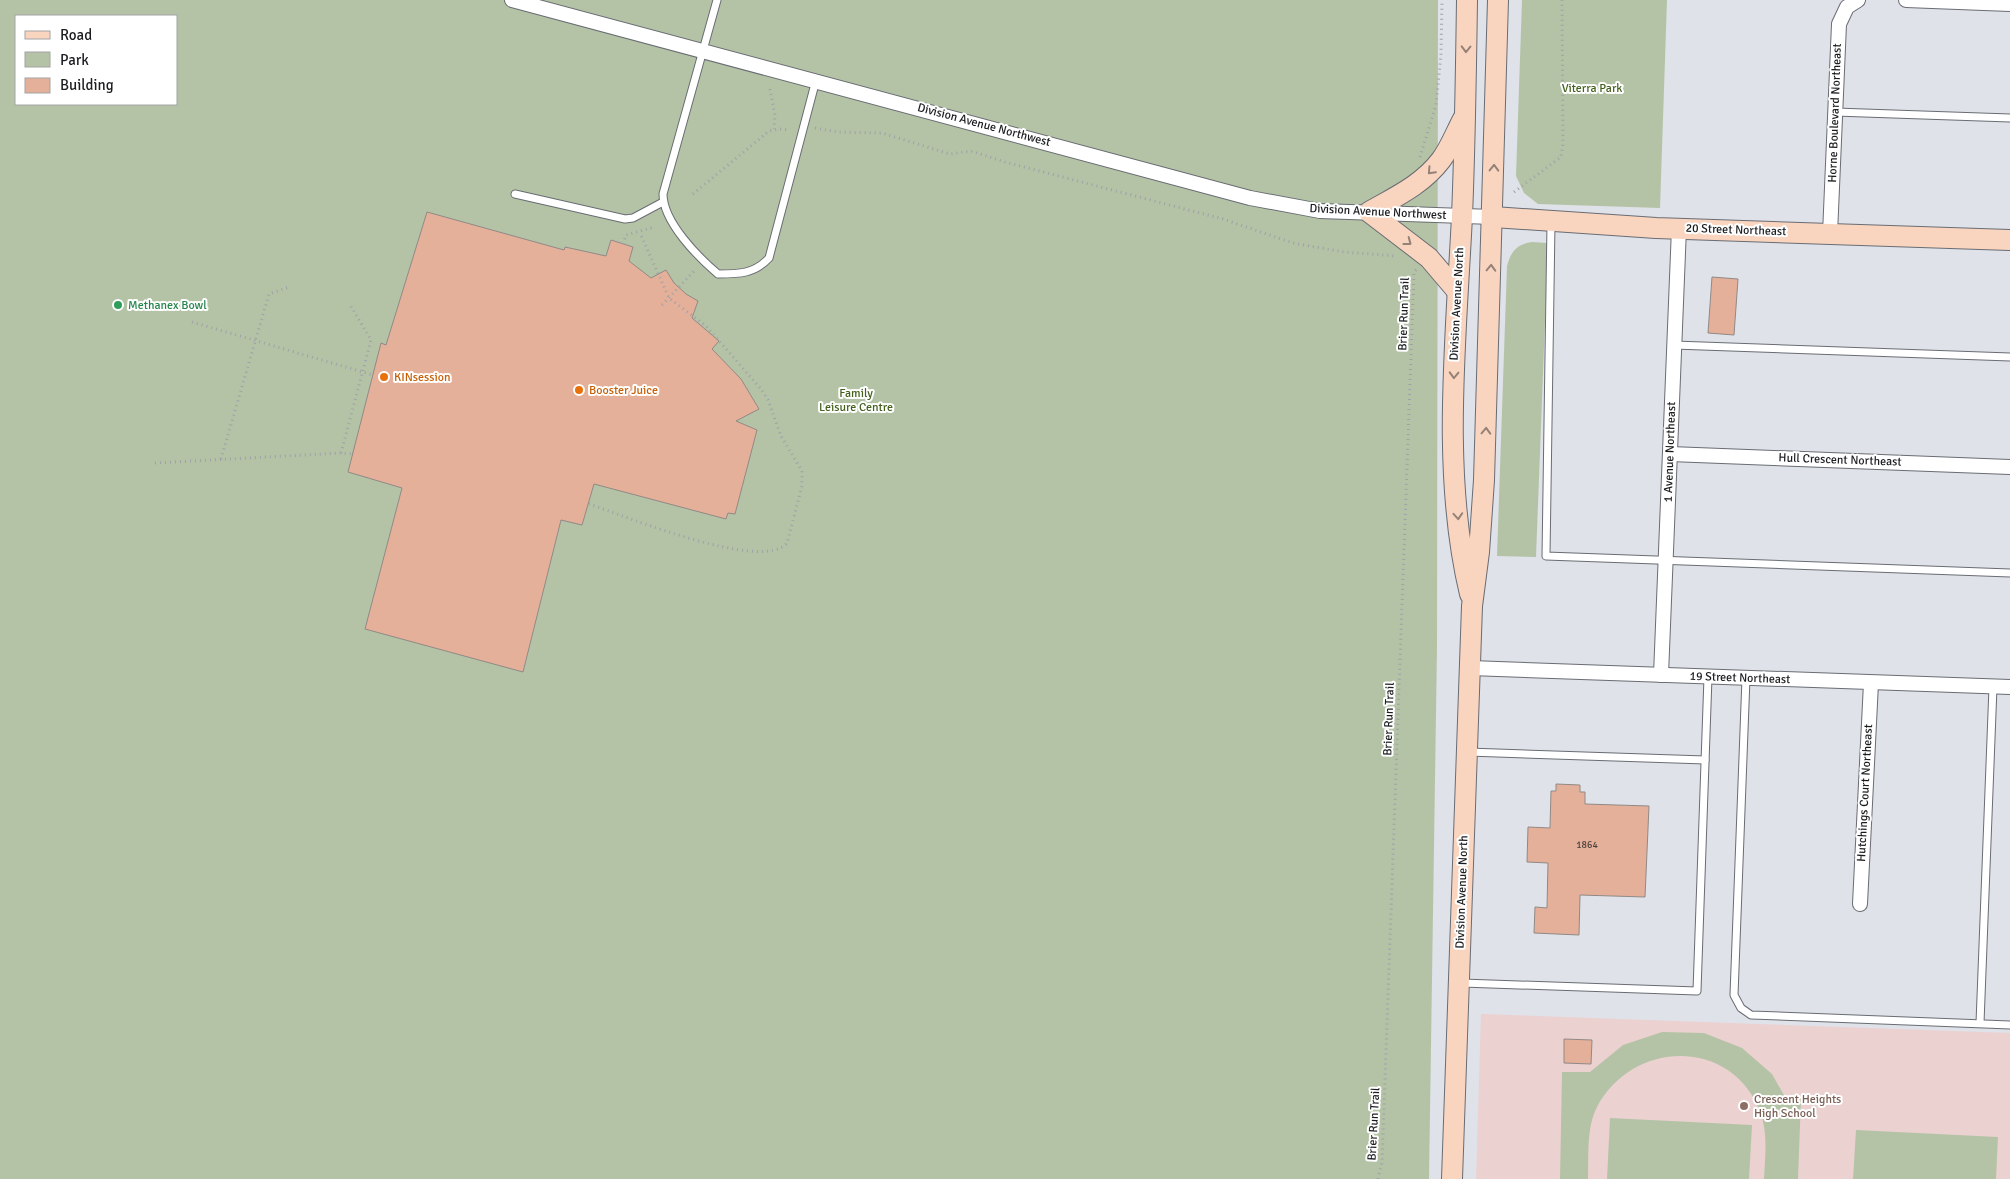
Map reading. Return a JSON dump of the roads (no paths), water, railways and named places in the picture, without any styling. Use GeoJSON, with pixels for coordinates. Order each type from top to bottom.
{"type":"FeatureCollection","features":[{"type":"Feature","properties":{"kind":"main road","name":"Division Avenue North"},"geometry":{"type":"LineString","coordinates":[[1467,0],[1462,215],[1457,292],[1453,419],[1461,557],[1472,606]]}},
{"type":"Feature","properties":{"kind":"main road","name":"Division Avenue North"},"geometry":{"type":"LineString","coordinates":[[1452,1179],[1472,606],[1479,552],[1484,480],[1498,0]]}},
{"type":"Feature","properties":{"kind":"main road"},"geometry":{"type":"LineString","coordinates":[[1457,292],[1429,258],[1369,212],[1421,182],[1430,173],[1442,159],[1465,115]]}},
{"type":"Feature","properties":{"kind":"main road","name":"20 Street Northeast"},"geometry":{"type":"LineString","coordinates":[[1493,217],[1679,228],[2010,240]]}},
{"type":"Feature","properties":{"kind":"street","name":"Division Avenue Northwest"},"geometry":{"type":"LineString","coordinates":[[512,0],[816,80],[1250,198],[1320,211],[1462,215]]}},
{"type":"Feature","properties":{"kind":"street","name":"Horne Boulevard Northeast"},"geometry":{"type":"LineString","coordinates":[[1830,234],[1839,24],[1847,8],[1858,0]]}},
{"type":"Feature","properties":{"kind":"street"},"geometry":{"type":"LineString","coordinates":[[1906,0],[2010,4]]}},
{"type":"Feature","properties":{"kind":"street","name":"20 Street Northeast"},"geometry":{"type":"LineString","coordinates":[[1462,215],[1493,217]]}},
{"type":"Feature","properties":{"kind":"street","name":"1 Avenue Northeast"},"geometry":{"type":"LineString","coordinates":[[1661,675],[1679,228]]}},
{"type":"Feature","properties":{"kind":"street","name":"Hull Crescent Northeast"},"geometry":{"type":"LineString","coordinates":[[1670,454],[2010,467]]}},
{"type":"Feature","properties":{"kind":"street","name":"19 Street Northeast"},"geometry":{"type":"LineString","coordinates":[[1470,668],[2010,687]]}},
{"type":"Feature","properties":{"kind":"street","name":"Hutchings Court Northeast"},"geometry":{"type":"LineString","coordinates":[[1860,904],[1871,682]]}},
{"type":"Feature","properties":{"kind":"lane"},"geometry":{"type":"LineString","coordinates":[[717,0],[668,174],[663,202],[682,238],[718,274],[740,274],[752,271],[762,265],[768,258],[816,80]]}},
{"type":"Feature","properties":{"kind":"lane"},"geometry":{"type":"LineString","coordinates":[[1835,112],[2010,118]]}},
{"type":"Feature","properties":{"kind":"lane"},"geometry":{"type":"LineString","coordinates":[[515,194],[625,219],[633,218],[663,202]]}},
{"type":"Feature","properties":{"kind":"lane"},"geometry":{"type":"LineString","coordinates":[[1551,221],[1546,556],[2010,573]]}},
{"type":"Feature","properties":{"kind":"lane"},"geometry":{"type":"LineString","coordinates":[[1674,345],[2010,357]]}},
{"type":"Feature","properties":{"kind":"lane"},"geometry":{"type":"LineString","coordinates":[[1459,983],[1697,991],[1708,677]]}},
{"type":"Feature","properties":{"kind":"lane"},"geometry":{"type":"LineString","coordinates":[[1746,678],[1734,995],[1741,1008],[1751,1015],[2010,1025]]}},
{"type":"Feature","properties":{"kind":"lane"},"geometry":{"type":"LineString","coordinates":[[1980,1024],[1993,687]]}},
{"type":"Feature","properties":{"kind":"lane"},"geometry":{"type":"LineString","coordinates":[[1467,752],[1705,760]]}},
{"type":"Feature","properties":{"kind":"place","name":"Methanex Bowl"},"geometry":{"type":"Point","coordinates":[118,305]}},
{"type":"Feature","properties":{"kind":"place","name":"KINsession"},"geometry":{"type":"Point","coordinates":[384,377]}},
{"type":"Feature","properties":{"kind":"place","name":"Booster Juice"},"geometry":{"type":"Point","coordinates":[579,390]}},
{"type":"Feature","properties":{"kind":"place","name":"Crescent Heights High School"},"geometry":{"type":"Point","coordinates":[1744,1106]}},
{"type":"Feature","properties":{"kind":"park label","name":"Viterra Park"},"geometry":{"type":"Point","coordinates":[1592,88]}},
{"type":"Feature","properties":{"kind":"park label","name":"Family Leisure Centre"},"geometry":{"type":"Point","coordinates":[856,400]}}]}
